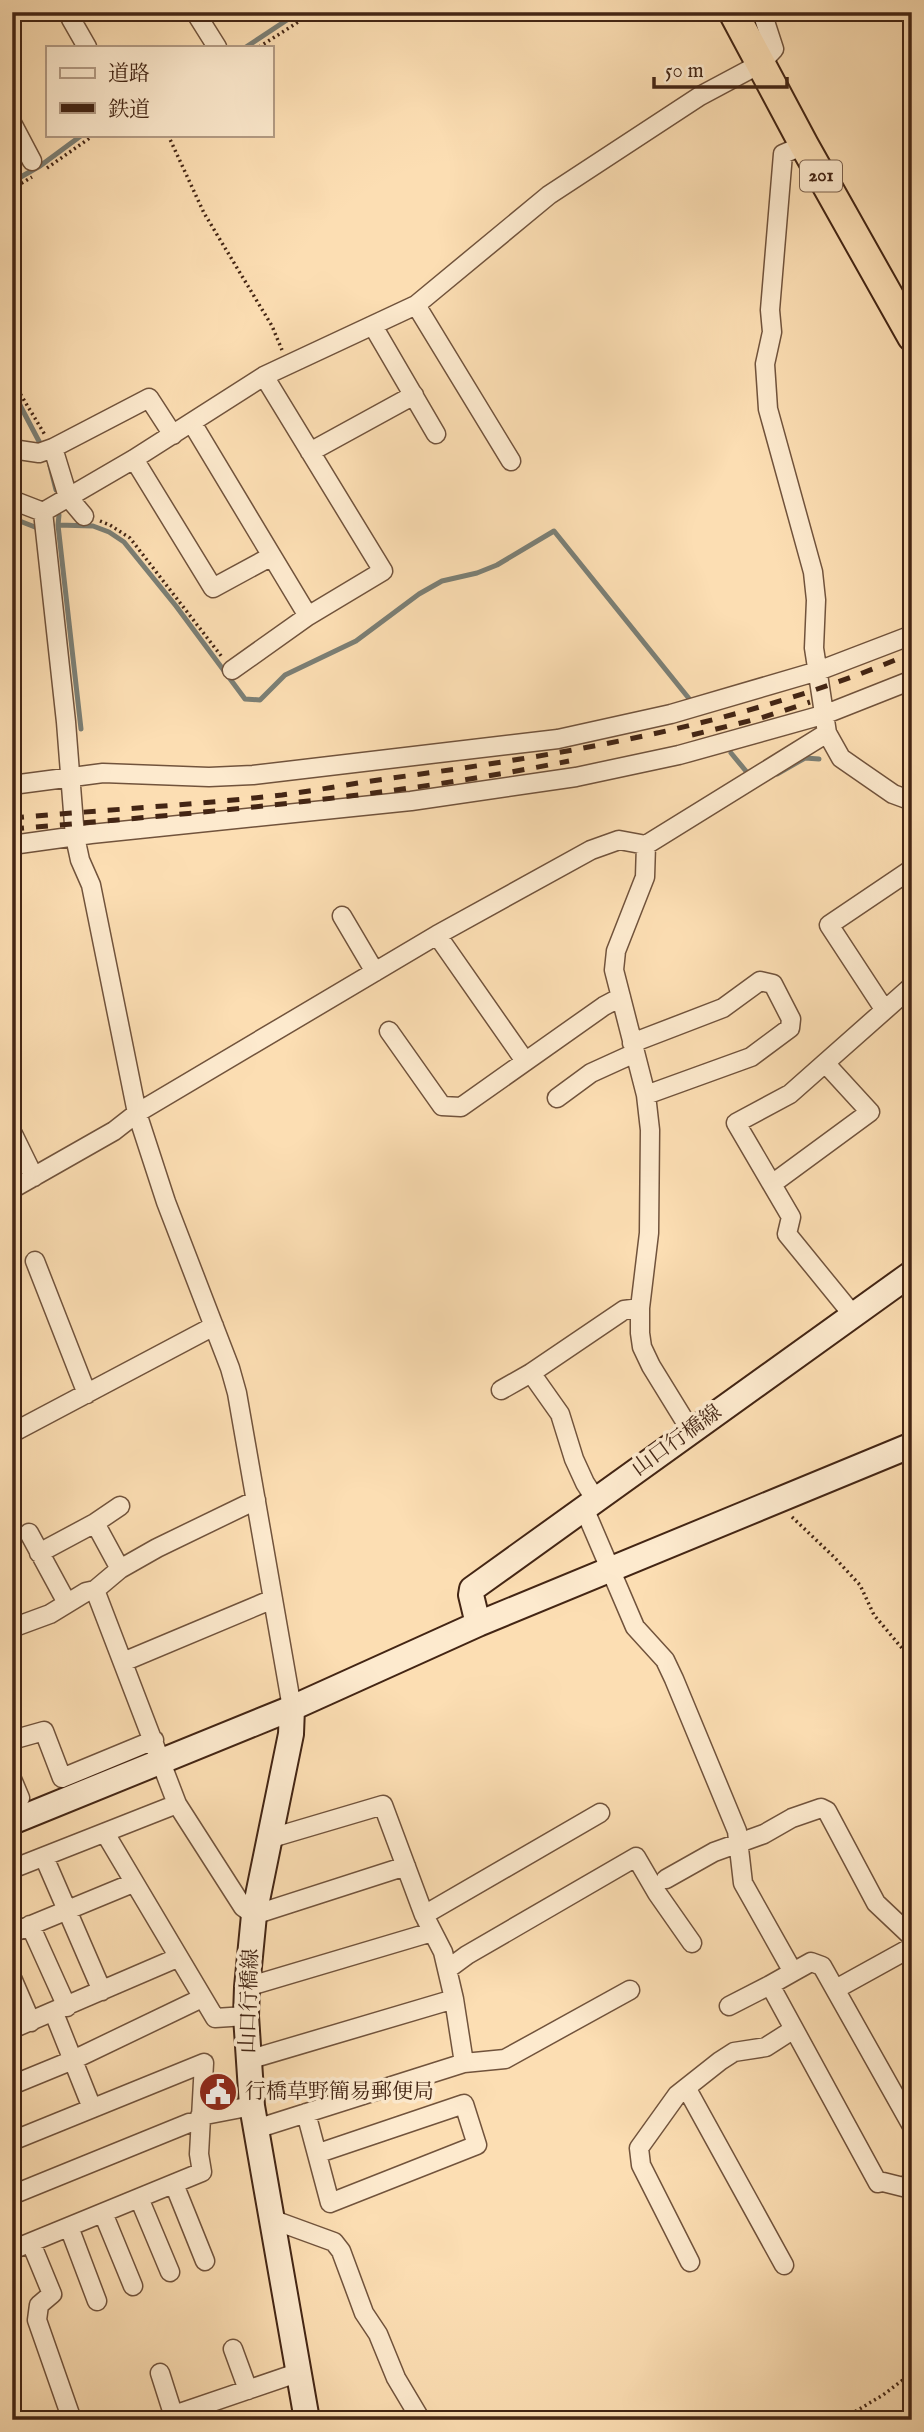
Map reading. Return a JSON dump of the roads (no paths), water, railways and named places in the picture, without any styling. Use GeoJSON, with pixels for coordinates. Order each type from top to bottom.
{"type":"FeatureCollection","features":[{"type":"Feature","properties":{"kind":"highway","name":"201"},"geometry":{"type":"LineString","coordinates":[[733,12],[912,337]]}},
{"type":"Feature","properties":{"kind":"main road","name":"山口行橋線"},"geometry":{"type":"LineString","coordinates":[[478,1624],[472,1589],[912,1273]]}},
{"type":"Feature","properties":{"kind":"main road"},"geometry":{"type":"LineString","coordinates":[[12,1822],[157,1750],[292,1707],[478,1624],[912,1445]]}},
{"type":"Feature","properties":{"kind":"main road","name":"山口行橋線"},"geometry":{"type":"LineString","coordinates":[[292,1707],[291,1734],[254,1915],[246,2016],[254,2117],[307,2420]]}},
{"type":"Feature","properties":{"kind":"street"},"geometry":{"type":"LineString","coordinates":[[195,12],[216,46]]}},
{"type":"Feature","properties":{"kind":"street"},"geometry":{"type":"LineString","coordinates":[[43,512],[173,435],[264,376],[416,305],[549,195],[700,96],[760,64],[774,49],[762,12]]}},
{"type":"Feature","properties":{"kind":"street"},"geometry":{"type":"LineString","coordinates":[[80,13],[71,19],[86,46]]}},
{"type":"Feature","properties":{"kind":"street"},"geometry":{"type":"LineString","coordinates":[[12,123],[32,160]]}},
{"type":"Feature","properties":{"kind":"street"},"geometry":{"type":"LineString","coordinates":[[804,145],[783,154],[770,310],[772,332],[765,363],[768,409],[813,572],[816,600],[814,648],[827,733],[841,758],[911,804]]}},
{"type":"Feature","properties":{"kind":"street"},"geometry":{"type":"LineString","coordinates":[[416,305],[511,461]]}},
{"type":"Feature","properties":{"kind":"street"},"geometry":{"type":"LineString","coordinates":[[373,326],[436,434]]}},
{"type":"Feature","properties":{"kind":"street"},"geometry":{"type":"LineString","coordinates":[[232,670],[308,616],[383,571],[264,376]]}},
{"type":"Feature","properties":{"kind":"street"},"geometry":{"type":"LineString","coordinates":[[310,452],[414,395]]}},
{"type":"Feature","properties":{"kind":"street"},"geometry":{"type":"LineString","coordinates":[[12,449],[39,453],[53,448],[149,398],[173,435]]}},
{"type":"Feature","properties":{"kind":"street"},"geometry":{"type":"LineString","coordinates":[[192,423],[308,616]]}},
{"type":"Feature","properties":{"kind":"street"},"geometry":{"type":"LineString","coordinates":[[53,448],[68,498],[84,516]]}},
{"type":"Feature","properties":{"kind":"street"},"geometry":{"type":"LineString","coordinates":[[134,459],[212,588],[272,555]]}},
{"type":"Feature","properties":{"kind":"street"},"geometry":{"type":"LineString","coordinates":[[12,500],[43,512]]}},
{"type":"Feature","properties":{"kind":"street"},"geometry":{"type":"LineString","coordinates":[[43,512],[75,837],[80,860],[91,886],[137,1114],[166,1202],[237,1393],[292,1707]]}},
{"type":"Feature","properties":{"kind":"street"},"geometry":{"type":"LineString","coordinates":[[12,785],[103,773],[209,777],[253,775],[558,739],[671,714],[818,671],[912,635]]}},
{"type":"Feature","properties":{"kind":"street"},"geometry":{"type":"LineString","coordinates":[[12,845],[411,801],[529,785],[679,755],[826,714],[912,680]]}},
{"type":"Feature","properties":{"kind":"street"},"geometry":{"type":"LineString","coordinates":[[12,1189],[114,1131],[137,1114],[437,935],[591,850],[619,840],[646,845],[827,733]]}},
{"type":"Feature","properties":{"kind":"street"},"geometry":{"type":"LineString","coordinates":[[646,845],[645,877],[616,951],[614,970],[646,1095],[650,1130],[652,1168],[649,1233],[640,1308],[640,1333],[646,1358],[691,1431]]}},
{"type":"Feature","properties":{"kind":"street"},"geometry":{"type":"LineString","coordinates":[[884,1009],[830,925],[912,869]]}},
{"type":"Feature","properties":{"kind":"street"},"geometry":{"type":"LineString","coordinates":[[342,916],[375,972]]}},
{"type":"Feature","properties":{"kind":"street"},"geometry":{"type":"LineString","coordinates":[[437,935],[525,1061]]}},
{"type":"Feature","properties":{"kind":"street"},"geometry":{"type":"LineString","coordinates":[[557,1098],[591,1073],[634,1048],[723,1008],[760,981],[773,984],[791,1019],[790,1028],[751,1057],[646,1095]]}},
{"type":"Feature","properties":{"kind":"street"},"geometry":{"type":"LineString","coordinates":[[853,1315],[787,1234],[790,1217],[736,1123],[790,1094],[912,986]]}},
{"type":"Feature","properties":{"kind":"street"},"geometry":{"type":"LineString","coordinates":[[389,1031],[442,1106],[461,1107],[604,1006],[621,997]]}},
{"type":"Feature","properties":{"kind":"street"},"geometry":{"type":"LineString","coordinates":[[772,1184],[870,1112],[826,1064]]}},
{"type":"Feature","properties":{"kind":"street"},"geometry":{"type":"LineString","coordinates":[[12,1132],[34,1177]]}},
{"type":"Feature","properties":{"kind":"street"},"geometry":{"type":"LineString","coordinates":[[35,1261],[87,1394]]}},
{"type":"Feature","properties":{"kind":"street"},"geometry":{"type":"LineString","coordinates":[[501,1390],[531,1373],[624,1310],[640,1308]]}},
{"type":"Feature","properties":{"kind":"street"},"geometry":{"type":"LineString","coordinates":[[12,1433],[214,1326]]}},
{"type":"Feature","properties":{"kind":"street"},"geometry":{"type":"LineString","coordinates":[[531,1373],[560,1415],[574,1460],[585,1483],[610,1569],[635,1627],[670,1668],[737,1832],[743,1883],[793,1972]]}},
{"type":"Feature","properties":{"kind":"street"},"geometry":{"type":"LineString","coordinates":[[12,1628],[50,1614],[86,1592],[95,1590],[120,1570],[180,1535],[256,1500]]}},
{"type":"Feature","properties":{"kind":"street"},"geometry":{"type":"LineString","coordinates":[[39,1553],[95,1523],[120,1506]]}},
{"type":"Feature","properties":{"kind":"street"},"geometry":{"type":"LineString","coordinates":[[95,1523],[120,1570]]}},
{"type":"Feature","properties":{"kind":"street"},"geometry":{"type":"LineString","coordinates":[[29,1533],[67,1603]]}},
{"type":"Feature","properties":{"kind":"street"},"geometry":{"type":"LineString","coordinates":[[95,1590],[177,1804],[243,1906],[254,1915],[406,1866]]}},
{"type":"Feature","properties":{"kind":"street"},"geometry":{"type":"LineString","coordinates":[[123,1662],[273,1598]]}},
{"type":"Feature","properties":{"kind":"street"},"geometry":{"type":"LineString","coordinates":[[12,1740],[44,1731],[62,1778],[157,1750]]}},
{"type":"Feature","properties":{"kind":"street"},"geometry":{"type":"LineString","coordinates":[[12,1780],[20,1798]]}},
{"type":"Feature","properties":{"kind":"street"},"geometry":{"type":"LineString","coordinates":[[12,1869],[177,1804]]}},
{"type":"Feature","properties":{"kind":"street"},"geometry":{"type":"LineString","coordinates":[[268,1839],[383,1805],[424,1915],[443,1952],[464,2063]]}},
{"type":"Feature","properties":{"kind":"street"},"geometry":{"type":"LineString","coordinates":[[666,1879],[713,1852],[764,1834],[811,1810],[821,1808],[827,1811],[876,1903],[912,1937]]}},
{"type":"Feature","properties":{"kind":"street"},"geometry":{"type":"LineString","coordinates":[[424,1915],[600,1813]]}},
{"type":"Feature","properties":{"kind":"street"},"geometry":{"type":"LineString","coordinates":[[105,1833],[215,2018],[246,2016]]}},
{"type":"Feature","properties":{"kind":"street"},"geometry":{"type":"LineString","coordinates":[[44,1857],[102,1991]]}},
{"type":"Feature","properties":{"kind":"street"},"geometry":{"type":"LineString","coordinates":[[448,1969],[467,1955],[636,1857],[691,1943]]}},
{"type":"Feature","properties":{"kind":"street"},"geometry":{"type":"LineString","coordinates":[[12,1933],[133,1883]]}},
{"type":"Feature","properties":{"kind":"street"},"geometry":{"type":"LineString","coordinates":[[30,1926],[60,2010],[73,2060],[92,2108]]}},
{"type":"Feature","properties":{"kind":"street"},"geometry":{"type":"LineString","coordinates":[[247,1987],[432,1932]]}},
{"type":"Feature","properties":{"kind":"street"},"geometry":{"type":"LineString","coordinates":[[836,1989],[912,1947]]}},
{"type":"Feature","properties":{"kind":"street"},"geometry":{"type":"LineString","coordinates":[[12,2029],[177,1958]]}},
{"type":"Feature","properties":{"kind":"street"},"geometry":{"type":"LineString","coordinates":[[729,2006],[811,1962],[822,1966],[912,2126]]}},
{"type":"Feature","properties":{"kind":"street"},"geometry":{"type":"LineString","coordinates":[[12,1978],[31,2022]]}},
{"type":"Feature","properties":{"kind":"street"},"geometry":{"type":"LineString","coordinates":[[769,1985],[878,2183],[903,2187],[912,2182]]}},
{"type":"Feature","properties":{"kind":"street"},"geometry":{"type":"LineString","coordinates":[[12,2195],[200,2119],[306,2113],[464,2063],[505,2059],[630,1990]]}},
{"type":"Feature","properties":{"kind":"street"},"geometry":{"type":"LineString","coordinates":[[12,2085],[73,2060],[202,1998]]}},
{"type":"Feature","properties":{"kind":"street"},"geometry":{"type":"LineString","coordinates":[[248,2060],[454,1999]]}},
{"type":"Feature","properties":{"kind":"street"},"geometry":{"type":"LineString","coordinates":[[690,2262],[641,2165],[639,2148],[677,2095],[720,2061],[734,2052],[766,2047],[794,2029]]}},
{"type":"Feature","properties":{"kind":"street"},"geometry":{"type":"LineString","coordinates":[[12,2141],[204,2063],[199,2154],[201,2172],[12,2250]]}},
{"type":"Feature","properties":{"kind":"street"},"geometry":{"type":"LineString","coordinates":[[687,2089],[784,2265]]}},
{"type":"Feature","properties":{"kind":"street"},"geometry":{"type":"LineString","coordinates":[[306,2113],[319,2153],[330,2203],[477,2144],[464,2104],[319,2153]]}},
{"type":"Feature","properties":{"kind":"street"},"geometry":{"type":"LineString","coordinates":[[174,2183],[205,2261]]}},
{"type":"Feature","properties":{"kind":"street"},"geometry":{"type":"LineString","coordinates":[[139,2198],[170,2272]]}},
{"type":"Feature","properties":{"kind":"street"},"geometry":{"type":"LineString","coordinates":[[103,2213],[133,2286]]}},
{"type":"Feature","properties":{"kind":"street"},"geometry":{"type":"LineString","coordinates":[[271,2219],[334,2242],[341,2251],[364,2313],[378,2334],[396,2378],[421,2420]]}},
{"type":"Feature","properties":{"kind":"street"},"geometry":{"type":"LineString","coordinates":[[69,2227],[97,2301]]}},
{"type":"Feature","properties":{"kind":"street"},"geometry":{"type":"LineString","coordinates":[[31,2243],[52,2294],[39,2305],[37,2320],[72,2420]]}},
{"type":"Feature","properties":{"kind":"street"},"geometry":{"type":"LineString","coordinates":[[233,2349],[248,2390]]}},
{"type":"Feature","properties":{"kind":"street"},"geometry":{"type":"LineString","coordinates":[[160,2373],[175,2417],[297,2373]]}},
{"type":"Feature","properties":{"kind":"waterway"},"geometry":{"type":"LineString","coordinates":[[248,46],[299,12]]}},
{"type":"Feature","properties":{"kind":"waterway"},"geometry":{"type":"LineString","coordinates":[[12,182],[40,166],[81,136]]}},
{"type":"Feature","properties":{"kind":"waterway"},"geometry":{"type":"LineString","coordinates":[[12,390],[42,447]]}},
{"type":"Feature","properties":{"kind":"waterway"},"geometry":{"type":"LineString","coordinates":[[50,466],[56,490]]}},
{"type":"Feature","properties":{"kind":"waterway"},"geometry":{"type":"LineString","coordinates":[[59,515],[58,525],[93,526],[124,542],[176,606],[245,699],[260,700],[285,675],[356,641],[419,594],[442,581],[497,565],[554,531],[691,701]]}},
{"type":"Feature","properties":{"kind":"waterway"},"geometry":{"type":"LineString","coordinates":[[12,518],[40,529]]}},
{"type":"Feature","properties":{"kind":"waterway"},"geometry":{"type":"LineString","coordinates":[[58,525],[81,729]]}},
{"type":"Feature","properties":{"kind":"waterway"},"geometry":{"type":"LineString","coordinates":[[731,753],[750,776]]}},
{"type":"Feature","properties":{"kind":"waterway"},"geometry":{"type":"LineString","coordinates":[[777,774],[805,758],[819,759]]}},
{"type":"Feature","properties":{"kind":"railway"},"geometry":{"type":"LineString","coordinates":[[12,818],[282,795],[591,747],[722,717],[786,699],[850,678],[912,653]]}},
{"type":"Feature","properties":{"kind":"railway"},"geometry":{"type":"LineString","coordinates":[[692,735],[761,718],[810,702]]}},
{"type":"Feature","properties":{"kind":"railway"},"geometry":{"type":"LineString","coordinates":[[12,829],[361,795],[569,761]]}},
{"type":"Feature","properties":{"kind":"place","name":"行橋草野簡易郵便局"},"geometry":{"type":"Point","coordinates":[218,2092]}}]}
